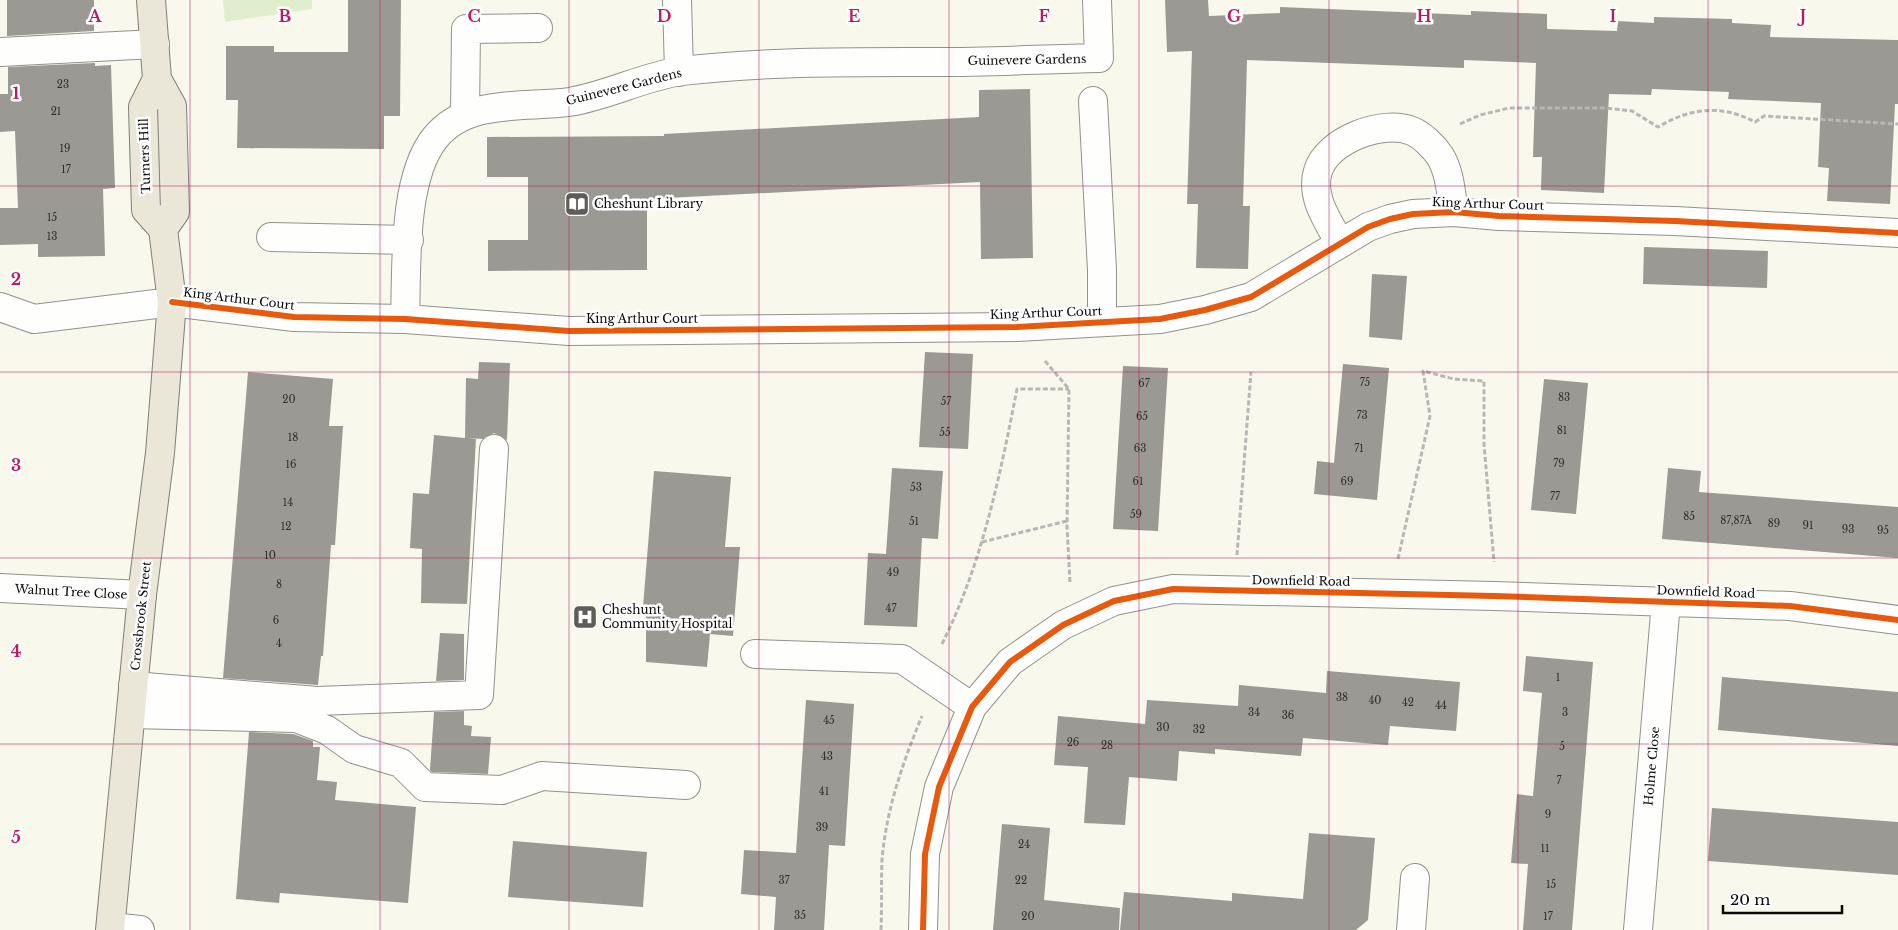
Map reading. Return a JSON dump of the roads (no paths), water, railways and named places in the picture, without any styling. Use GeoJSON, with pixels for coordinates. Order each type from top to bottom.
{"type":"FeatureCollection","features":[{"type":"Feature","properties":{"kind":"main road","name":"Turners Hill"},"geometry":{"type":"LineString","coordinates":[[152,0],[157,79],[143,107],[146,210],[163,230],[172,302]]}},
{"type":"Feature","properties":{"kind":"main road","name":"Crossbrook Street"},"geometry":{"type":"LineString","coordinates":[[110,929],[142,596],[160,453],[172,302]]}},
{"type":"Feature","properties":{"kind":"street"},"geometry":{"type":"LineString","coordinates":[[677,0],[679,72]]}},
{"type":"Feature","properties":{"kind":"street","name":"Guinevere Gardens"},"geometry":{"type":"LineString","coordinates":[[405,319],[412,196],[417,169],[436,136],[465,115],[502,107],[572,101],[617,91],[679,72],[793,62],[1100,58],[1097,0]]}},
{"type":"Feature","properties":{"kind":"street"},"geometry":{"type":"LineString","coordinates":[[465,115],[466,29],[538,28]]}},
{"type":"Feature","properties":{"kind":"street"},"geometry":{"type":"LineString","coordinates":[[0,52],[155,44]]}},
{"type":"Feature","properties":{"kind":"street"},"geometry":{"type":"LineString","coordinates":[[1093,101],[1102,270],[1102,322]]}},
{"type":"Feature","properties":{"kind":"street"},"geometry":{"type":"LineString","coordinates":[[1340,243],[1320,208],[1317,188],[1318,171],[1338,144],[1356,134],[1393,128],[1412,130],[1440,156],[1446,169],[1454,212]]}},
{"type":"Feature","properties":{"kind":"street","name":"King Arthur Court"},"geometry":{"type":"LineString","coordinates":[[0,307],[34,319],[172,302],[294,317],[405,319],[569,330],[1017,327],[1160,319],[1204,310],[1251,297],[1340,243],[1390,219],[1413,214],[1454,212],[1499,216],[1675,221],[1898,233]]}},
{"type":"Feature","properties":{"kind":"street"},"geometry":{"type":"LineString","coordinates":[[271,237],[409,240]]}},
{"type":"Feature","properties":{"kind":"street"},"geometry":{"type":"LineString","coordinates":[[134,686],[317,701],[479,695],[494,449]]}},
{"type":"Feature","properties":{"kind":"street","name":"Walnut Tree Close"},"geometry":{"type":"LineString","coordinates":[[0,588],[142,596]]}},
{"type":"Feature","properties":{"kind":"street","name":"Downfield Road"},"geometry":{"type":"LineString","coordinates":[[923,930],[925,854],[938,787],[972,707],[1010,662],[1063,624],[1114,601],[1173,589],[1494,596],[1790,606],[1898,620]]}},
{"type":"Feature","properties":{"kind":"street","name":"Holme Close"},"geometry":{"type":"LineString","coordinates":[[1638,930],[1666,602]]}},
{"type":"Feature","properties":{"kind":"street"},"geometry":{"type":"LineString","coordinates":[[755,654],[902,659],[972,707]]}},
{"type":"Feature","properties":{"kind":"street"},"geometry":{"type":"LineString","coordinates":[[131,714],[296,718],[327,730],[354,749],[401,763],[425,787],[502,790],[542,776],[686,785]]}},
{"type":"Feature","properties":{"kind":"street"},"geometry":{"type":"LineString","coordinates":[[1411,930],[1415,878]]}},
{"type":"Feature","properties":{"kind":"street"},"geometry":{"type":"LineString","coordinates":[[110,929],[140,930]]}},
{"type":"Feature","properties":{"kind":"place","name":"Cheshunt Library"},"geometry":{"type":"Point","coordinates":[577,204]}},
{"type":"Feature","properties":{"kind":"place","name":"Cheshunt Community Hospital"},"geometry":{"type":"Point","coordinates":[585,617]}}]}
